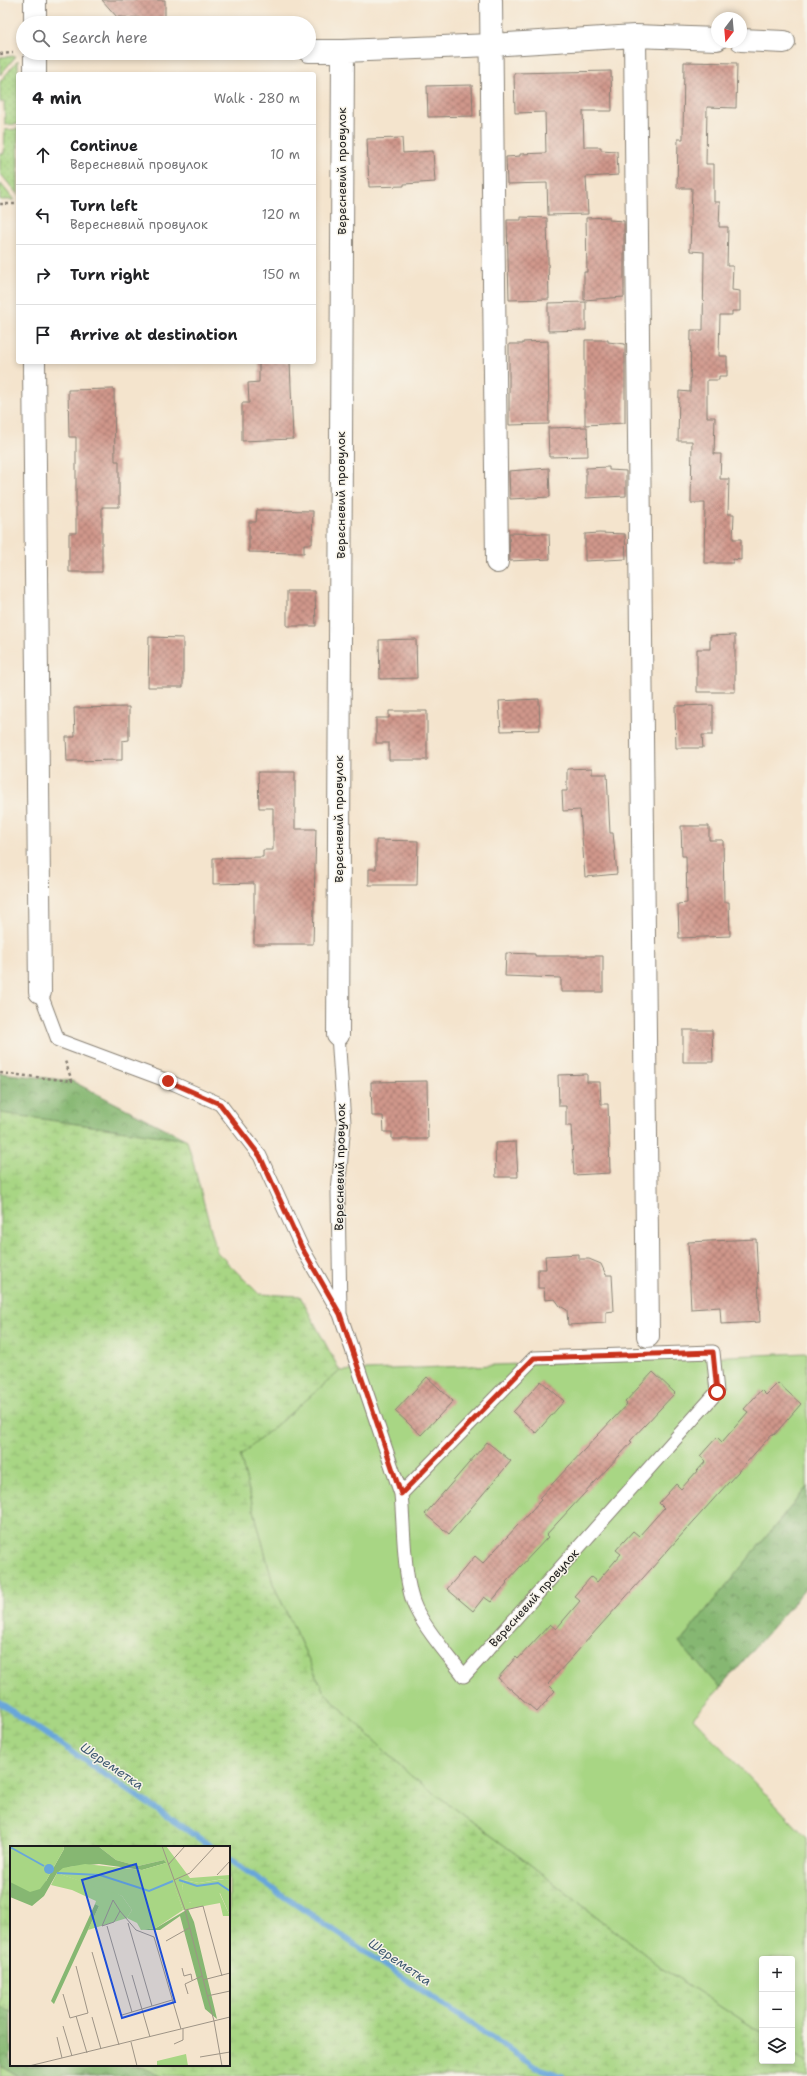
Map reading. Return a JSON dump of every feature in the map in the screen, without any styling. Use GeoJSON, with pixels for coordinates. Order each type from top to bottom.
{"type":"FeatureCollection","features":[{"type":"Feature","properties":{"kind":"street"},"geometry":{"type":"LineString","coordinates":[[35,0],[35,16]]}},
{"type":"Feature","properties":{"kind":"street"},"geometry":{"type":"LineString","coordinates":[[491,0],[497,562]]}},
{"type":"Feature","properties":{"kind":"street"},"geometry":{"type":"LineString","coordinates":[[636,36],[648,1336]]}},
{"type":"Feature","properties":{"kind":"street"},"geometry":{"type":"LineString","coordinates":[[316,50],[343,51],[491,45],[636,36],[711,39]]}},
{"type":"Feature","properties":{"kind":"street"},"geometry":{"type":"LineString","coordinates":[[747,40],[784,42]]}},
{"type":"Feature","properties":{"kind":"street","name":"Вересневий провулок"},"geometry":{"type":"LineString","coordinates":[[338,1035],[343,51]]}},
{"type":"Feature","properties":{"kind":"street"},"geometry":{"type":"LineString","coordinates":[[35,60],[35,72]]}},
{"type":"Feature","properties":{"kind":"street"},"geometry":{"type":"LineString","coordinates":[[34,364],[40,992]]}},
{"type":"Feature","properties":{"kind":"lane"},"geometry":{"type":"LineString","coordinates":[[40,992],[58,1040],[168,1081],[220,1104],[260,1156],[302,1248],[340,1314],[401,1494]]}},
{"type":"Feature","properties":{"kind":"lane","name":"Вересневий провулок"},"geometry":{"type":"LineString","coordinates":[[338,1035],[344,1123],[338,1192],[340,1314]]}},
{"type":"Feature","properties":{"kind":"lane","name":"Вересневий провулок"},"geometry":{"type":"LineString","coordinates":[[713,1352],[717,1392],[464,1676],[424,1622],[416,1609],[409,1591],[401,1494],[534,1358],[713,1352]]}},
{"type":"Feature","properties":{"kind":"path"},"geometry":{"type":"LineString","coordinates":[[0,204],[16,204]]}},
{"type":"Feature","properties":{"kind":"path"},"geometry":{"type":"LineString","coordinates":[[0,1073],[72,1081],[58,1040]]}},
{"type":"Feature","properties":{"kind":"green space"},"geometry":{"type":"Polygon","coordinates":[[[16,56],[0,75],[0,57],[16,56]]]}},
{"type":"Feature","properties":{"kind":"green space"},"geometry":{"type":"Polygon","coordinates":[[[18,60],[18,72],[16,72],[16,124],[5,125],[4,102],[0,102],[0,82],[18,60]]]}},
{"type":"Feature","properties":{"kind":"green space"},"geometry":{"type":"Polygon","coordinates":[[[16,129],[16,193],[0,173],[0,154],[4,154],[5,130],[16,129]]]}},
{"type":"Feature","properties":{"kind":"green space"},"geometry":{"type":"Polygon","coordinates":[[[0,183],[14,200],[0,200],[0,183]]]}},
{"type":"Feature","properties":{"kind":"green space"},"geometry":{"type":"Polygon","coordinates":[[[0,1073],[72,1081],[187,1140],[0,1113],[0,1073]]]}},
{"type":"Feature","properties":{"kind":"green space"},"geometry":{"type":"Polygon","coordinates":[[[0,1113],[187,1140],[217,1252],[259,1294],[300,1296],[340,1371],[240,1456],[273,1584],[324,1692],[411,1776],[532,1866],[661,1967],[759,2031],[759,2064],[795,2064],[795,2055],[807,2062],[807,2076],[161,2076],[138,2066],[230,2066],[230,1846],[10,1846],[10,2012],[0,2007],[0,1113]]]}},
{"type":"Feature","properties":{"kind":"green space"},"geometry":{"type":"Polygon","coordinates":[[[807,1353],[807,1487],[679,1643],[720,1688],[693,1718],[807,1838],[807,2062],[795,2055],[795,1956],[759,1956],[759,2031],[661,1967],[532,1866],[411,1776],[324,1692],[273,1584],[240,1456],[340,1371],[807,1353]]]}},
{"type":"Feature","properties":{"kind":"green space"},"geometry":{"type":"Polygon","coordinates":[[[807,1487],[807,1587],[720,1688],[679,1643],[807,1487]]]}},
{"type":"Feature","properties":{"kind":"green space"},"geometry":{"type":"Polygon","coordinates":[[[0,2007],[10,2012],[10,2066],[138,2066],[161,2076],[19,2076],[0,2065],[0,2007]]]}},
{"type":"Feature","properties":{"kind":"green space"},"geometry":{"type":"Polygon","coordinates":[[[0,2065],[19,2076],[0,2076],[0,2065]]]}},
{"type":"Feature","properties":{"kind":"building"},"geometry":{"type":"Polygon","coordinates":[[[102,0],[165,0],[165,16],[116,16],[102,0]]]}},
{"type":"Feature","properties":{"kind":"building"},"geometry":{"type":"Polygon","coordinates":[[[684,62],[737,63],[736,108],[707,107],[706,164],[714,164],[714,202],[720,202],[719,227],[728,227],[727,266],[733,266],[732,290],[740,291],[740,311],[732,311],[732,315],[720,315],[719,356],[727,356],[727,376],[719,376],[719,380],[707,380],[707,417],[715,417],[714,454],[721,454],[720,479],[729,479],[728,514],[734,514],[733,539],[741,539],[741,560],[733,559],[733,563],[704,563],[705,503],[691,503],[692,441],[678,441],[679,391],[690,392],[691,330],[703,330],[704,252],[690,251],[692,188],[677,188],[678,139],[683,139],[684,62]]]}},
{"type":"Feature","properties":{"kind":"building"},"geometry":{"type":"Polygon","coordinates":[[[611,71],[612,111],[583,111],[584,147],[601,147],[601,150],[617,151],[618,175],[586,177],[588,214],[548,215],[547,183],[507,184],[506,157],[520,156],[520,154],[546,153],[545,112],[515,113],[514,73],[611,71]]]}},
{"type":"Feature","properties":{"kind":"building"},"geometry":{"type":"Polygon","coordinates":[[[472,85],[473,116],[428,117],[427,86],[472,85]]]}},
{"type":"Feature","properties":{"kind":"building"},"geometry":{"type":"Polygon","coordinates":[[[402,138],[403,153],[433,151],[435,182],[404,184],[404,186],[369,187],[367,139],[402,138]]]}},
{"type":"Feature","properties":{"kind":"building"},"geometry":{"type":"Polygon","coordinates":[[[521,217],[547,218],[549,299],[509,300],[507,220],[521,220],[521,217]]]}},
{"type":"Feature","properties":{"kind":"building"},"geometry":{"type":"Polygon","coordinates":[[[609,217],[609,220],[624,221],[624,297],[584,300],[584,272],[587,272],[586,218],[609,217]]]}},
{"type":"Feature","properties":{"kind":"building"},"geometry":{"type":"Polygon","coordinates":[[[586,302],[586,330],[548,331],[548,303],[586,302]]]}},
{"type":"Feature","properties":{"kind":"building"},"geometry":{"type":"Polygon","coordinates":[[[585,340],[608,340],[608,342],[625,344],[625,423],[585,425],[585,340]]]}},
{"type":"Feature","properties":{"kind":"building"},"geometry":{"type":"Polygon","coordinates":[[[548,341],[549,424],[509,425],[509,344],[548,341]]]}},
{"type":"Feature","properties":{"kind":"building"},"geometry":{"type":"Polygon","coordinates":[[[259,364],[290,364],[293,439],[242,441],[242,403],[249,403],[248,383],[259,382],[259,364]]]}},
{"type":"Feature","properties":{"kind":"building"},"geometry":{"type":"Polygon","coordinates":[[[114,389],[115,461],[119,461],[119,507],[102,507],[102,572],[69,572],[69,533],[76,533],[76,437],[69,437],[68,390],[114,389]]]}},
{"type":"Feature","properties":{"kind":"building"},"geometry":{"type":"Polygon","coordinates":[[[587,427],[588,456],[549,457],[548,428],[587,427]]]}},
{"type":"Feature","properties":{"kind":"building"},"geometry":{"type":"Polygon","coordinates":[[[609,467],[609,470],[626,471],[626,496],[586,498],[586,468],[609,467]]]}},
{"type":"Feature","properties":{"kind":"building"},"geometry":{"type":"Polygon","coordinates":[[[549,468],[550,497],[510,499],[509,471],[549,468]]]}},
{"type":"Feature","properties":{"kind":"building"},"geometry":{"type":"Polygon","coordinates":[[[257,510],[313,511],[312,544],[304,544],[304,553],[249,552],[249,522],[256,522],[257,510]]]}},
{"type":"Feature","properties":{"kind":"building"},"geometry":{"type":"Polygon","coordinates":[[[509,533],[549,534],[550,559],[510,561],[509,533]]]}},
{"type":"Feature","properties":{"kind":"building"},"geometry":{"type":"Polygon","coordinates":[[[585,534],[625,534],[626,559],[585,561],[585,534]]]}},
{"type":"Feature","properties":{"kind":"building"},"geometry":{"type":"Polygon","coordinates":[[[287,591],[315,591],[316,626],[287,626],[287,591]]]}},
{"type":"Feature","properties":{"kind":"building"},"geometry":{"type":"Polygon","coordinates":[[[735,635],[735,692],[697,692],[697,649],[710,649],[710,636],[735,635]]]}},
{"type":"Feature","properties":{"kind":"building"},"geometry":{"type":"Polygon","coordinates":[[[149,637],[183,638],[183,687],[148,687],[149,637]]]}},
{"type":"Feature","properties":{"kind":"building"},"geometry":{"type":"Polygon","coordinates":[[[416,639],[417,678],[380,679],[379,640],[416,639]]]}},
{"type":"Feature","properties":{"kind":"building"},"geometry":{"type":"Polygon","coordinates":[[[539,699],[540,730],[501,731],[499,701],[539,699]]]}},
{"type":"Feature","properties":{"kind":"building"},"geometry":{"type":"Polygon","coordinates":[[[713,705],[713,735],[702,735],[703,748],[676,748],[675,706],[713,705]]]}},
{"type":"Feature","properties":{"kind":"building"},"geometry":{"type":"Polygon","coordinates":[[[129,707],[129,740],[122,741],[122,760],[67,761],[66,737],[75,737],[74,708],[129,707]]]}},
{"type":"Feature","properties":{"kind":"building"},"geometry":{"type":"Polygon","coordinates":[[[389,711],[427,711],[427,760],[389,760],[389,743],[376,743],[376,718],[389,718],[389,711]]]}},
{"type":"Feature","properties":{"kind":"building"},"geometry":{"type":"Polygon","coordinates":[[[592,768],[592,774],[607,774],[610,833],[613,833],[617,874],[585,877],[580,810],[563,811],[562,791],[567,791],[567,769],[592,768]]]}},
{"type":"Feature","properties":{"kind":"building"},"geometry":{"type":"Polygon","coordinates":[[[258,772],[295,772],[295,829],[316,829],[313,944],[254,944],[254,883],[213,884],[213,858],[263,857],[263,850],[273,850],[273,808],[259,808],[258,772]]]}},
{"type":"Feature","properties":{"kind":"building"},"geometry":{"type":"Polygon","coordinates":[[[681,826],[709,826],[709,840],[723,840],[724,902],[729,902],[730,936],[679,938],[678,904],[687,903],[686,856],[682,856],[681,826]]]}},
{"type":"Feature","properties":{"kind":"building"},"geometry":{"type":"Polygon","coordinates":[[[376,840],[418,841],[417,885],[369,885],[369,869],[376,869],[376,840]]]}},
{"type":"Feature","properties":{"kind":"building"},"geometry":{"type":"Polygon","coordinates":[[[506,953],[535,954],[535,956],[603,956],[603,992],[561,992],[561,978],[505,976],[506,953]]]}},
{"type":"Feature","properties":{"kind":"building"},"geometry":{"type":"Polygon","coordinates":[[[683,1030],[712,1030],[713,1062],[683,1062],[683,1030]]]}},
{"type":"Feature","properties":{"kind":"building"},"geometry":{"type":"Polygon","coordinates":[[[587,1074],[587,1082],[600,1082],[601,1104],[608,1104],[610,1173],[574,1175],[571,1126],[566,1126],[566,1106],[559,1106],[558,1075],[587,1074]]]}},
{"type":"Feature","properties":{"kind":"building"},"geometry":{"type":"Polygon","coordinates":[[[427,1081],[428,1139],[392,1139],[392,1132],[384,1132],[383,1116],[372,1116],[371,1082],[427,1081]]]}},
{"type":"Feature","properties":{"kind":"building"},"geometry":{"type":"Polygon","coordinates":[[[516,1142],[518,1177],[496,1177],[495,1143],[516,1142]]]}},
{"type":"Feature","properties":{"kind":"building"},"geometry":{"type":"Polygon","coordinates":[[[756,1239],[760,1322],[721,1324],[720,1307],[691,1309],[688,1242],[756,1239]]]}},
{"type":"Feature","properties":{"kind":"building"},"geometry":{"type":"Polygon","coordinates":[[[579,1254],[579,1259],[589,1259],[601,1264],[606,1275],[612,1275],[614,1311],[606,1312],[606,1323],[568,1325],[567,1310],[560,1306],[555,1299],[545,1300],[544,1288],[538,1288],[538,1269],[546,1269],[545,1256],[579,1254]]]}},
{"type":"Feature","properties":{"kind":"building"},"geometry":{"type":"Polygon","coordinates":[[[653,1372],[675,1393],[546,1535],[548,1537],[506,1582],[507,1583],[491,1602],[484,1597],[473,1611],[447,1589],[475,1556],[483,1563],[541,1500],[539,1498],[627,1404],[625,1402],[653,1372]]]}},
{"type":"Feature","properties":{"kind":"building"},"geometry":{"type":"Polygon","coordinates":[[[427,1377],[453,1401],[421,1435],[395,1411],[427,1377]]]}},
{"type":"Feature","properties":{"kind":"building"},"geometry":{"type":"Polygon","coordinates":[[[541,1381],[564,1401],[536,1433],[513,1412],[541,1381]]]}},
{"type":"Feature","properties":{"kind":"building"},"geometry":{"type":"Polygon","coordinates":[[[778,1383],[801,1404],[774,1435],[772,1434],[548,1684],[555,1691],[537,1712],[498,1678],[516,1657],[518,1659],[550,1624],[556,1629],[580,1601],[574,1596],[591,1577],[597,1582],[621,1554],[616,1550],[633,1531],[639,1536],[664,1508],[659,1503],[676,1484],[681,1489],[706,1461],[700,1456],[717,1437],[722,1442],[748,1412],[744,1409],[761,1390],[766,1395],[778,1383]]]}},
{"type":"Feature","properties":{"kind":"building"},"geometry":{"type":"Polygon","coordinates":[[[487,1442],[511,1461],[449,1534],[425,1514],[487,1442]]]}},
{"type":"Feature","properties":{"kind":"waterway","name":"Шереметка"},"geometry":{"type":"LineString","coordinates":[[0,1703],[211,1846]]}},
{"type":"Feature","properties":{"kind":"waterway","name":"Шереметка"},"geometry":{"type":"LineString","coordinates":[[230,1860],[535,2067],[562,2076]]}},
{"type":"Feature","properties":{"kind":"route"},"geometry":{"type":"LineString","coordinates":[[168,1081],[220,1104],[260,1156],[302,1248],[340,1314],[401,1494],[534,1358],[713,1352],[717,1392]]}}]}
